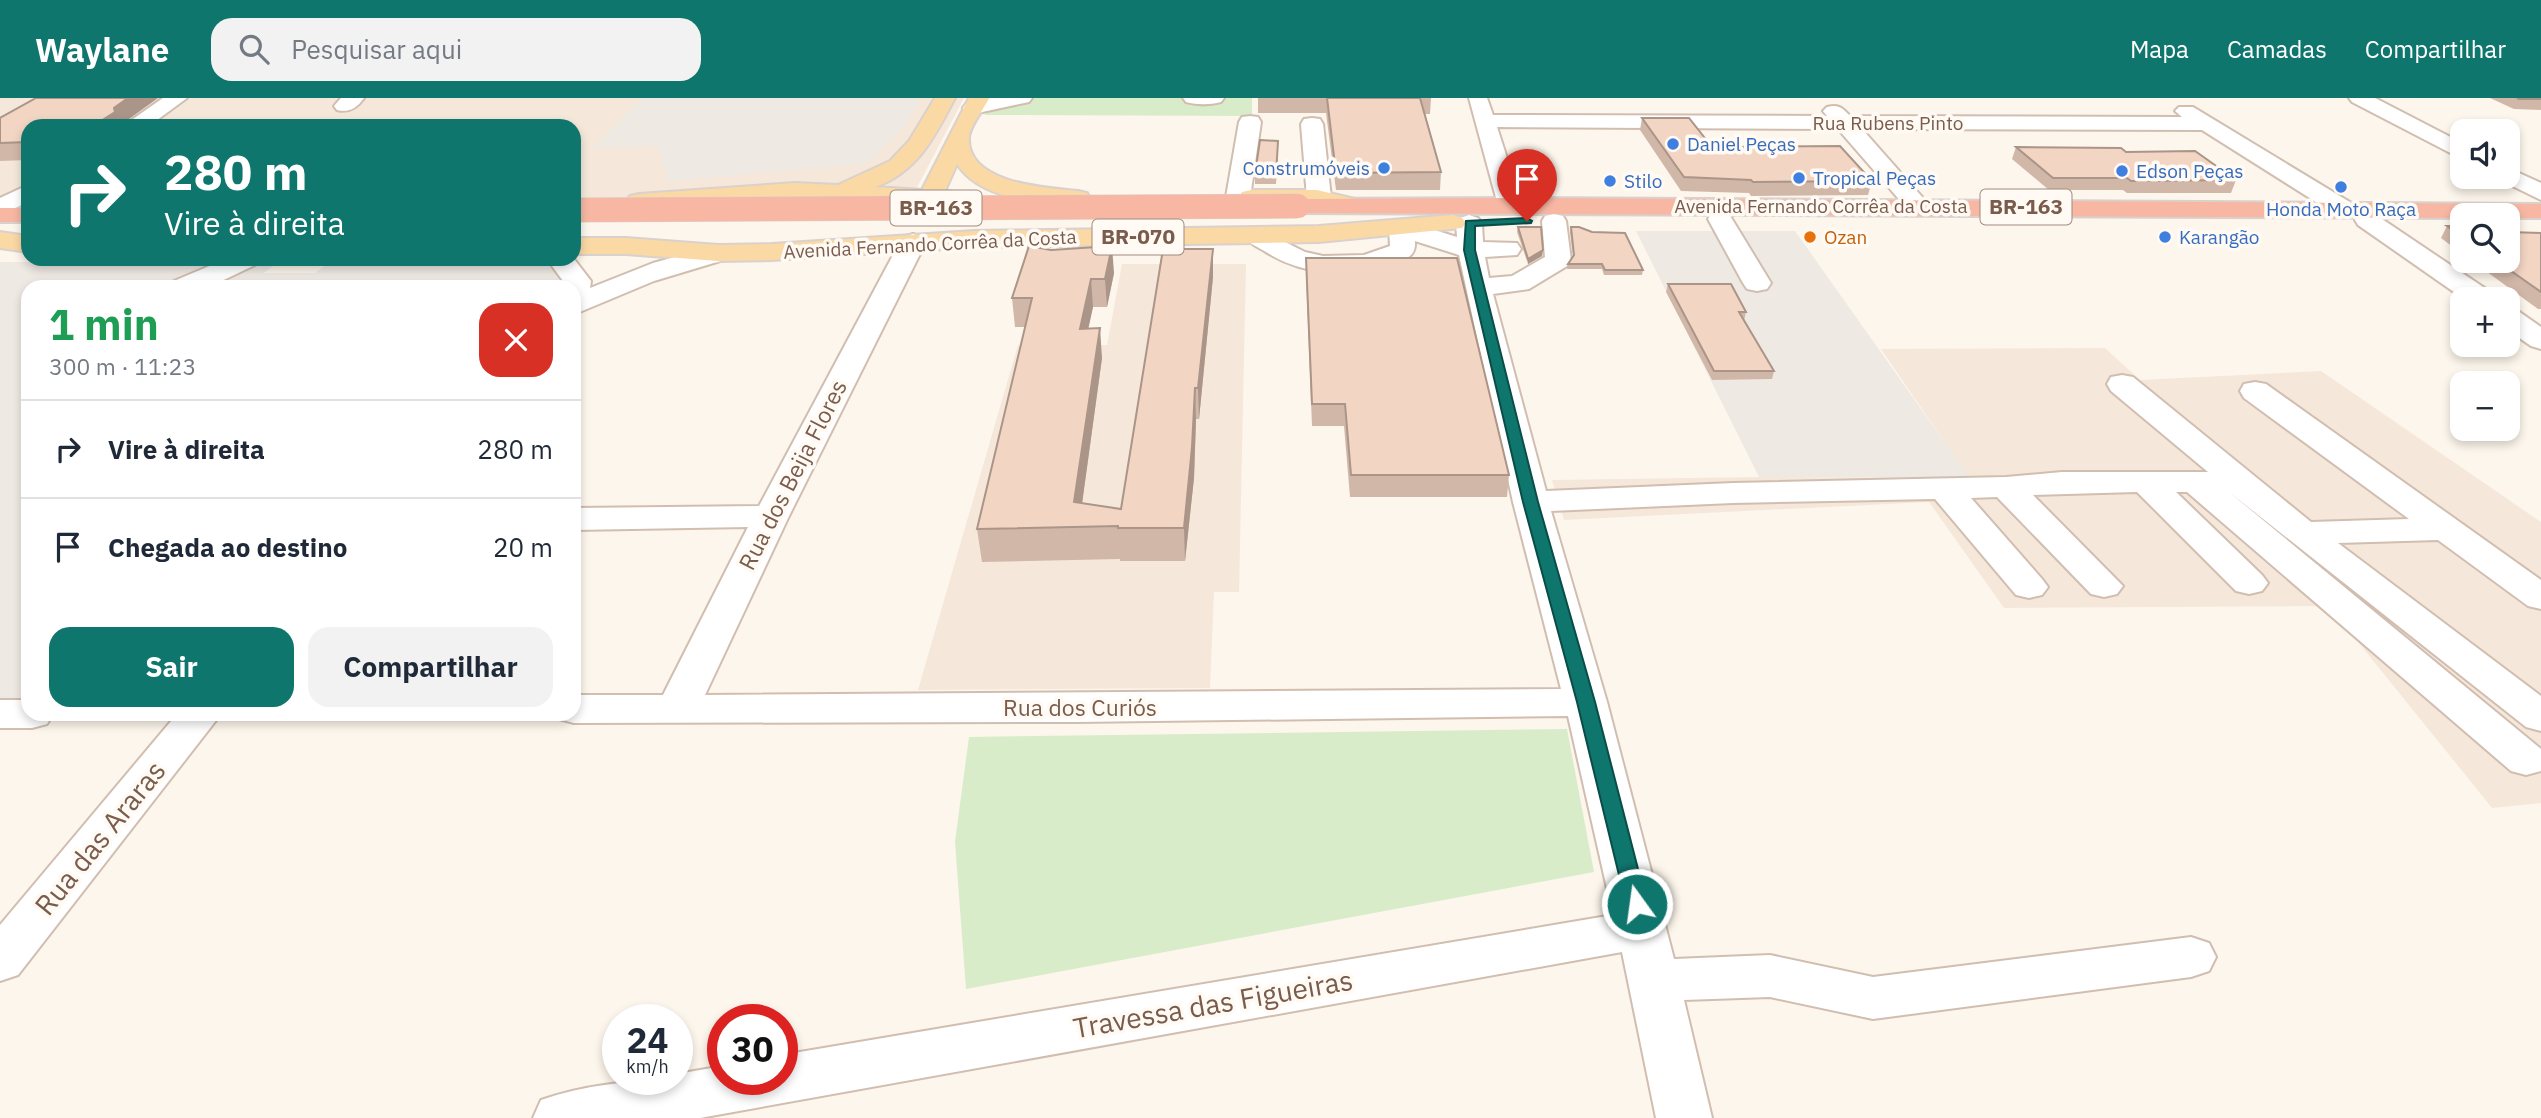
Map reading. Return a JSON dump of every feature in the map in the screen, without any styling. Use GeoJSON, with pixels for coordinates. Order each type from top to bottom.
{"type":"FeatureCollection","features":[{"type":"Feature","properties":{"kind":"highway","name":"Avenida Fernando Corrêa da Costa"},"geometry":{"type":"LineString","coordinates":[[581,232],[1354,206],[1484,237],[1554,221],[2355,215],[2541,211]]}},
{"type":"Feature","properties":{"kind":"highway","name":"Avenida Fernando Corrêa da Costa"},"geometry":{"type":"LineString","coordinates":[[581,210],[1305,209],[1484,237],[1919,207],[2355,215],[2450,219]]}},
{"type":"Feature","properties":{"kind":"highway"},"geometry":{"type":"LineString","coordinates":[[0,214],[21,213]]}},
{"type":"Feature","properties":{"kind":"highway"},"geometry":{"type":"LineString","coordinates":[[2520,220],[2541,220]]}},
{"type":"Feature","properties":{"kind":"highway"},"geometry":{"type":"LineString","coordinates":[[0,239],[21,238]]}},
{"type":"Feature","properties":{"kind":"main road"},"geometry":{"type":"LineString","coordinates":[[829,191],[882,178],[899,168],[916,148],[945,98]]}},
{"type":"Feature","properties":{"kind":"main road"},"geometry":{"type":"LineString","coordinates":[[930,198],[976,103]]}},
{"type":"Feature","properties":{"kind":"main road"},"geometry":{"type":"LineString","coordinates":[[958,136],[962,159],[981,176],[1031,193],[1078,198]]}},
{"type":"Feature","properties":{"kind":"main road","name":"Avenida Fernando Corrêa da Costa"},"geometry":{"type":"LineString","coordinates":[[581,203],[620,203],[773,191],[829,191],[930,198],[1238,197],[1305,209]]}},
{"type":"Feature","properties":{"kind":"main road","name":"BR-070"},"geometry":{"type":"LineString","coordinates":[[626,246],[649,223],[679,207],[714,196]]}},
{"type":"Feature","properties":{"kind":"main road","name":"BR-070"},"geometry":{"type":"LineString","coordinates":[[823,248],[859,242],[888,232],[917,214],[930,198]]}},
{"type":"Feature","properties":{"kind":"main road","name":"Avenida Fernando Corrêa da Costa"},"geometry":{"type":"LineString","coordinates":[[581,246],[626,246],[719,253],[913,242],[1044,249],[1102,237],[1257,236]]}},
{"type":"Feature","properties":{"kind":"main road"},"geometry":{"type":"LineString","coordinates":[[0,239],[21,243]]}},
{"type":"Feature","properties":{"kind":"street"},"geometry":{"type":"LineString","coordinates":[[145,119],[177,98]]}},
{"type":"Feature","properties":{"kind":"street"},"geometry":{"type":"LineString","coordinates":[[976,103],[1022,98]]}},
{"type":"Feature","properties":{"kind":"street"},"geometry":{"type":"LineString","coordinates":[[1193,98],[1214,98]]}},
{"type":"Feature","properties":{"kind":"street"},"geometry":{"type":"LineString","coordinates":[[1477,98],[1486,121],[1484,237],[1530,502],[1586,702],[1643,929],[1684,1118]]}},
{"type":"Feature","properties":{"kind":"street"},"geometry":{"type":"LineString","coordinates":[[1822,98],[1919,207]]}},
{"type":"Feature","properties":{"kind":"street"},"geometry":{"type":"LineString","coordinates":[[2166,98],[2355,215],[2464,287]]}},
{"type":"Feature","properties":{"kind":"street"},"geometry":{"type":"LineString","coordinates":[[2359,98],[2450,146]]}},
{"type":"Feature","properties":{"kind":"street","name":"Rua Rubens Pinto"},"geometry":{"type":"LineString","coordinates":[[1486,121],[2206,124]]}},
{"type":"Feature","properties":{"kind":"street"},"geometry":{"type":"LineString","coordinates":[[1238,197],[1250,122]]}},
{"type":"Feature","properties":{"kind":"street"},"geometry":{"type":"LineString","coordinates":[[1305,209],[1312,124]]}},
{"type":"Feature","properties":{"kind":"street"},"geometry":{"type":"LineString","coordinates":[[2520,181],[2541,192]]}},
{"type":"Feature","properties":{"kind":"street"},"geometry":{"type":"LineString","coordinates":[[0,208],[21,196]]}},
{"type":"Feature","properties":{"kind":"street"},"geometry":{"type":"LineString","coordinates":[[1720,219],[1757,283]]}},
{"type":"Feature","properties":{"kind":"street"},"geometry":{"type":"LineString","coordinates":[[1519,283],[1558,260],[1554,221]]}},
{"type":"Feature","properties":{"kind":"street"},"geometry":{"type":"LineString","coordinates":[[1257,236],[1296,258],[1330,265],[1382,261],[1403,250],[1402,228],[1484,237],[1519,283]]}},
{"type":"Feature","properties":{"kind":"street"},"geometry":{"type":"LineString","coordinates":[[1082,265],[1102,237]]}},
{"type":"Feature","properties":{"kind":"street"},"geometry":{"type":"LineString","coordinates":[[1484,237],[1519,283]]}},
{"type":"Feature","properties":{"kind":"street","name":"Rua dos Beija Flores"},"geometry":{"type":"LineString","coordinates":[[677,709],[771,516],[913,242]]}},
{"type":"Feature","properties":{"kind":"street"},"geometry":{"type":"LineString","coordinates":[[581,298],[626,246]]}},
{"type":"Feature","properties":{"kind":"street"},"geometry":{"type":"LineString","coordinates":[[581,302],[616,284],[719,253]]}},
{"type":"Feature","properties":{"kind":"street"},"geometry":{"type":"LineString","coordinates":[[203,280],[233,266]]}},
{"type":"Feature","properties":{"kind":"street"},"geometry":{"type":"LineString","coordinates":[[565,266],[576,280]]}},
{"type":"Feature","properties":{"kind":"street"},"geometry":{"type":"LineString","coordinates":[[2520,325],[2539,338]]}},
{"type":"Feature","properties":{"kind":"street"},"geometry":{"type":"LineString","coordinates":[[2122,384],[2302,533],[2541,717]]}},
{"type":"Feature","properties":{"kind":"street"},"geometry":{"type":"LineString","coordinates":[[2255,391],[2541,598]]}},
{"type":"Feature","properties":{"kind":"street"},"geometry":{"type":"LineString","coordinates":[[1530,502],[1734,493],[2006,487],[2062,482],[2241,482]]}},
{"type":"Feature","properties":{"kind":"street"},"geometry":{"type":"LineString","coordinates":[[2146,482],[2249,583]]}},
{"type":"Feature","properties":{"kind":"street"},"geometry":{"type":"LineString","coordinates":[[2196,482],[2526,760]]}},
{"type":"Feature","properties":{"kind":"street"},"geometry":{"type":"LineString","coordinates":[[2006,487],[2104,586]]}},
{"type":"Feature","properties":{"kind":"street"},"geometry":{"type":"LineString","coordinates":[[1944,488],[2029,587]]}},
{"type":"Feature","properties":{"kind":"street"},"geometry":{"type":"LineString","coordinates":[[581,519],[771,516]]}},
{"type":"Feature","properties":{"kind":"street"},"geometry":{"type":"LineString","coordinates":[[2302,533],[2443,529]]}},
{"type":"Feature","properties":{"kind":"street","name":"Rua dos Curiós"},"geometry":{"type":"LineString","coordinates":[[581,709],[1103,708],[1586,702]]}},
{"type":"Feature","properties":{"kind":"street"},"geometry":{"type":"LineString","coordinates":[[0,714],[21,714]]}},
{"type":"Feature","properties":{"kind":"street","name":"Rua das Araras"},"geometry":{"type":"LineString","coordinates":[[0,961],[194,721]]}},
{"type":"Feature","properties":{"kind":"street","name":"Travessa das Figueiras"},"geometry":{"type":"LineString","coordinates":[[798,1077],[1643,929]]}},
{"type":"Feature","properties":{"kind":"street"},"geometry":{"type":"LineString","coordinates":[[1654,980],[1770,976],[1872,998],[2190,957]]}},
{"type":"Feature","properties":{"kind":"street","name":"Travessa das Figueiras"},"geometry":{"type":"LineString","coordinates":[[562,1118],[707,1093]]}},
{"type":"Feature","properties":{"kind":"shaded area"},"geometry":{"type":"Polygon","coordinates":[[[0,98],[964,98],[904,212],[581,216],[581,119],[21,119],[21,221],[0,221],[0,98]]]}},
{"type":"Feature","properties":{"kind":"shaded area"},"geometry":{"type":"Polygon","coordinates":[[[643,98],[921,98],[904,128],[866,163],[669,181],[658,146],[593,148],[643,98]]]}},
{"type":"Feature","properties":{"kind":"shaded area"},"geometry":{"type":"Polygon","coordinates":[[[1636,231],[1795,231],[1970,478],[1759,477],[1636,231]]]}},
{"type":"Feature","properties":{"kind":"shaded area"},"geometry":{"type":"Polygon","coordinates":[[[0,262],[21,262],[21,266],[273,266],[264,273],[315,273],[324,266],[549,266],[559,280],[21,280],[21,698],[0,698],[0,262]]]}},
{"type":"Feature","properties":{"kind":"shaded area"},"geometry":{"type":"Polygon","coordinates":[[[1122,264],[1246,264],[1239,592],[1214,592],[1210,688],[918,690],[1018,345],[1107,345],[1122,264]]]}},
{"type":"Feature","properties":{"kind":"shaded area"},"geometry":{"type":"Polygon","coordinates":[[[2105,348],[2140,380],[2321,371],[2541,522],[2541,803],[2492,808],[2329,606],[2004,608],[1929,502],[1564,520],[1552,480],[1969,478],[1881,349],[2105,348]]]}},
{"type":"Feature","properties":{"kind":"green space"},"geometry":{"type":"Polygon","coordinates":[[[993,98],[1252,98],[1252,116],[985,115],[993,98]]]}},
{"type":"Feature","properties":{"kind":"green space"},"geometry":{"type":"Polygon","coordinates":[[[1567,729],[1594,872],[966,989],[955,842],[969,737],[1567,729]]]}},
{"type":"Feature","properties":{"kind":"building"},"geometry":{"type":"Polygon","coordinates":[[[36,98],[128,98],[104,119],[21,119],[21,142],[0,143],[0,118],[36,98]]]}},
{"type":"Feature","properties":{"kind":"building","name":"Construmóveis"},"geometry":{"type":"Polygon","coordinates":[[[1327,98],[1420,98],[1441,172],[1336,173],[1327,98]]]}},
{"type":"Feature","properties":{"kind":"building"},"geometry":{"type":"Polygon","coordinates":[[[1642,118],[1689,118],[1712,147],[1840,146],[1872,181],[1753,182],[1684,177],[1642,118]]]}},
{"type":"Feature","properties":{"kind":"building"},"geometry":{"type":"Polygon","coordinates":[[[1260,140],[1278,141],[1276,175],[1255,174],[1260,140]]]}},
{"type":"Feature","properties":{"kind":"building"},"geometry":{"type":"Polygon","coordinates":[[[2016,147],[2121,148],[2126,152],[2195,151],[2236,180],[2131,181],[2127,178],[2053,178],[2016,147]]]}},
{"type":"Feature","properties":{"kind":"building"},"geometry":{"type":"Polygon","coordinates":[[[1518,227],[1541,227],[1543,250],[1528,259],[1518,227]]]}},
{"type":"Feature","properties":{"kind":"building"},"geometry":{"type":"Polygon","coordinates":[[[1571,227],[1592,232],[1625,233],[1643,270],[1605,270],[1602,264],[1568,264],[1574,255],[1571,227]]]}},
{"type":"Feature","properties":{"kind":"building"},"geometry":{"type":"Polygon","coordinates":[[[2520,232],[2541,233],[2541,292],[2514,273],[2520,273],[2520,232]]]}},
{"type":"Feature","properties":{"kind":"building"},"geometry":{"type":"Polygon","coordinates":[[[1029,246],[1051,250],[1112,246],[1105,279],[1091,279],[1080,329],[1100,328],[1074,502],[1121,509],[1163,249],[1213,249],[1198,388],[1195,388],[1184,528],[1118,526],[977,529],[1032,298],[1012,298],[1029,246]]]}},
{"type":"Feature","properties":{"kind":"building"},"geometry":{"type":"Polygon","coordinates":[[[1306,258],[1457,258],[1509,475],[1351,475],[1345,404],[1312,404],[1306,258]]]}},
{"type":"Feature","properties":{"kind":"building"},"geometry":{"type":"Polygon","coordinates":[[[1668,284],[1731,284],[1746,312],[1739,312],[1774,371],[1714,371],[1668,284]]]}},
{"type":"Feature","properties":{"kind":"place","name":"Daniel Peças"},"geometry":{"type":"Point","coordinates":[1673,144]}},
{"type":"Feature","properties":{"kind":"place","name":"Construmóveis"},"geometry":{"type":"Point","coordinates":[1384,168]}},
{"type":"Feature","properties":{"kind":"place","name":"Edson Peças"},"geometry":{"type":"Point","coordinates":[2122,171]}},
{"type":"Feature","properties":{"kind":"place","name":"Tropical Peças"},"geometry":{"type":"Point","coordinates":[1799,178]}},
{"type":"Feature","properties":{"kind":"place","name":"Stilo"},"geometry":{"type":"Point","coordinates":[1610,181]}},
{"type":"Feature","properties":{"kind":"place","name":"Honda Moto Raça"},"geometry":{"type":"Point","coordinates":[2341,187]}},
{"type":"Feature","properties":{"kind":"place","name":"Ozan"},"geometry":{"type":"Point","coordinates":[1810,237]}},
{"type":"Feature","properties":{"kind":"place","name":"Karangão"},"geometry":{"type":"Point","coordinates":[2165,237]}},
{"type":"Feature","properties":{"kind":"route"},"geometry":{"type":"LineString","coordinates":[[1527,221],[1469,223],[1470,250],[1530,502],[1586,702],[1637,904]]}}]}
